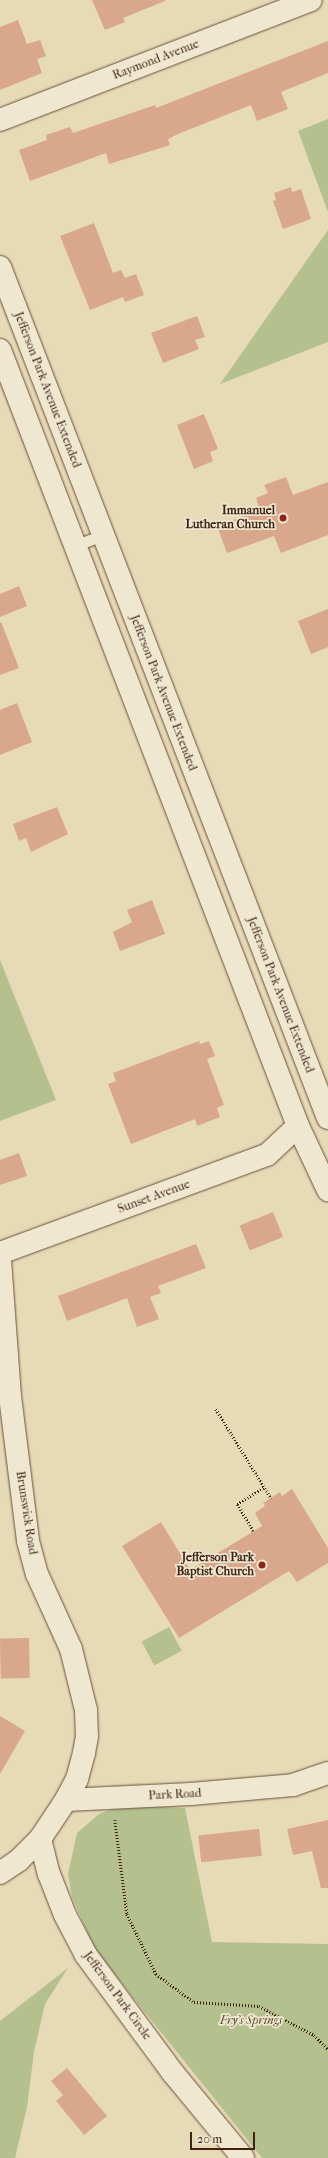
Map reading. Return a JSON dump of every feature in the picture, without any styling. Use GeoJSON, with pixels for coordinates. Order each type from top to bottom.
{"type":"FeatureCollection","features":[{"type":"Feature","properties":{"kind":"street","name":"Raymond Avenue"},"geometry":{"type":"LineString","coordinates":[[0,120],[312,0]]}},
{"type":"Feature","properties":{"kind":"street","name":"Jefferson Park Avenue Extended"},"geometry":{"type":"LineString","coordinates":[[0,267],[102,535],[325,1104]]}},
{"type":"Feature","properties":{"kind":"street"},"geometry":{"type":"LineString","coordinates":[[0,350],[298,1126],[317,1170],[328,1190]]}},
{"type":"Feature","properties":{"kind":"street","name":"Sunset Avenue"},"geometry":{"type":"LineString","coordinates":[[0,1253],[267,1156],[298,1126],[325,1104]]}},
{"type":"Feature","properties":{"kind":"street","name":"Brunswick Road"},"geometry":{"type":"LineString","coordinates":[[0,1260],[10,1396],[28,1540],[37,1574],[71,1649],[86,1710],[87,1736],[84,1753],[77,1779],[66,1800]]}},
{"type":"Feature","properties":{"kind":"street","name":"Park Road"},"geometry":{"type":"LineString","coordinates":[[66,1800],[191,1794],[293,1785],[328,1773]]}},
{"type":"Feature","properties":{"kind":"street"},"geometry":{"type":"LineString","coordinates":[[0,1873],[19,1860],[40,1839],[66,1800]]}},
{"type":"Feature","properties":{"kind":"street","name":"Jefferson Park Circle"},"geometry":{"type":"LineString","coordinates":[[40,1839],[49,1874],[65,1915],[86,1955],[173,2073],[243,2158]]}},
{"type":"Feature","properties":{"kind":"lane"},"geometry":{"type":"LineString","coordinates":[[74,546],[102,535]]}},
{"type":"Feature","properties":{"kind":"path"},"geometry":{"type":"LineString","coordinates":[[216,1409],[271,1498]]}},
{"type":"Feature","properties":{"kind":"path"},"geometry":{"type":"LineString","coordinates":[[253,1531],[237,1504],[264,1487]]}},
{"type":"Feature","properties":{"kind":"path"},"geometry":{"type":"LineString","coordinates":[[112,1798],[126,1914],[156,1974],[194,2002],[259,2006],[314,2035],[328,2049]]}},
{"type":"Feature","properties":{"kind":"green space"},"geometry":{"type":"Polygon","coordinates":[[[328,119],[328,212],[298,131],[328,119]]]}},
{"type":"Feature","properties":{"kind":"green space"},"geometry":{"type":"Polygon","coordinates":[[[328,230],[328,342],[220,384],[328,230]]]}},
{"type":"Feature","properties":{"kind":"green space"},"geometry":{"type":"Polygon","coordinates":[[[0,960],[56,1100],[0,1121],[0,960]]]}},
{"type":"Feature","properties":{"kind":"green space"},"geometry":{"type":"Polygon","coordinates":[[[169,1627],[182,1651],[154,1665],[142,1642],[169,1627]]]}},
{"type":"Feature","properties":{"kind":"green space","name":"Fry's Springs"},"geometry":{"type":"Polygon","coordinates":[[[123,1805],[185,1808],[212,1942],[328,1944],[328,2158],[262,2158],[95,1950],[72,1897],[68,1874],[77,1833],[99,1814],[123,1805]]]}},
{"type":"Feature","properties":{"kind":"green space"},"geometry":{"type":"Polygon","coordinates":[[[68,1968],[45,2004],[34,2052],[27,2107],[15,2158],[0,2158],[0,2021],[68,1968]]]}},
{"type":"Feature","properties":{"kind":"building"},"geometry":{"type":"Polygon","coordinates":[[[92,0],[165,1],[123,18],[125,22],[105,30],[92,0]]]}},
{"type":"Feature","properties":{"kind":"building"},"geometry":{"type":"Polygon","coordinates":[[[18,20],[27,44],[40,40],[46,56],[37,59],[42,73],[0,90],[0,27],[18,20]]]}},
{"type":"Feature","properties":{"kind":"building"},"geometry":{"type":"Polygon","coordinates":[[[328,41],[328,73],[281,92],[288,109],[257,121],[251,105],[178,134],[168,139],[170,145],[109,164],[106,153],[30,181],[19,150],[47,140],[46,135],[70,127],[73,133],[155,105],[156,108],[328,41]]]}},
{"type":"Feature","properties":{"kind":"building"},"geometry":{"type":"Polygon","coordinates":[[[291,187],[292,192],[301,189],[311,219],[283,229],[273,201],[276,200],[274,193],[291,187]]]}},
{"type":"Feature","properties":{"kind":"building"},"geometry":{"type":"Polygon","coordinates":[[[94,223],[113,273],[121,270],[125,278],[136,274],[144,295],[125,302],[123,297],[90,310],[60,236],[94,223]]]}},
{"type":"Feature","properties":{"kind":"building"},"geometry":{"type":"Polygon","coordinates":[[[197,316],[205,337],[195,340],[199,349],[163,363],[151,333],[197,316]]]}},
{"type":"Feature","properties":{"kind":"building"},"geometry":{"type":"Polygon","coordinates":[[[204,414],[218,449],[210,452],[213,461],[194,469],[177,425],[204,414]]]}},
{"type":"Feature","properties":{"kind":"building","name":"Immanuel Lutheran Church"},"geometry":{"type":"Polygon","coordinates":[[[286,477],[293,495],[328,482],[328,535],[281,553],[274,536],[227,553],[217,526],[260,510],[256,498],[268,493],[264,485],[286,477]]]}},
{"type":"Feature","properties":{"kind":"building"},"geometry":{"type":"Polygon","coordinates":[[[19,586],[27,606],[0,617],[0,594],[19,586]]]}},
{"type":"Feature","properties":{"kind":"building"},"geometry":{"type":"Polygon","coordinates":[[[328,609],[328,647],[311,654],[298,621],[328,609]]]}},
{"type":"Feature","properties":{"kind":"building"},"geometry":{"type":"Polygon","coordinates":[[[1,622],[19,668],[0,675],[0,623],[1,622]]]}},
{"type":"Feature","properties":{"kind":"building"},"geometry":{"type":"Polygon","coordinates":[[[17,703],[32,742],[0,755],[0,710],[17,703]]]}},
{"type":"Feature","properties":{"kind":"building"},"geometry":{"type":"Polygon","coordinates":[[[57,807],[68,834],[31,852],[26,838],[19,841],[13,824],[57,807]]]}},
{"type":"Feature","properties":{"kind":"building"},"geometry":{"type":"Polygon","coordinates":[[[152,900],[165,934],[120,951],[113,932],[132,922],[127,910],[152,900]]]}},
{"type":"Feature","properties":{"kind":"building"},"geometry":{"type":"Polygon","coordinates":[[[199,1041],[200,1044],[209,1041],[215,1056],[207,1059],[224,1105],[217,1108],[220,1117],[197,1126],[195,1119],[131,1144],[108,1084],[116,1081],[113,1073],[199,1041]]]}},
{"type":"Feature","properties":{"kind":"building"},"geometry":{"type":"Polygon","coordinates":[[[19,1153],[27,1176],[0,1185],[0,1160],[19,1153]]]}},
{"type":"Feature","properties":{"kind":"building"},"geometry":{"type":"Polygon","coordinates":[[[273,1212],[283,1237],[250,1251],[240,1225],[273,1212]]]}},
{"type":"Feature","properties":{"kind":"building"},"geometry":{"type":"Polygon","coordinates":[[[196,1244],[206,1268],[158,1286],[161,1293],[150,1297],[159,1319],[137,1327],[127,1298],[67,1321],[58,1296],[196,1244]]]}},
{"type":"Feature","properties":{"kind":"building","name":"Jefferson Park Baptist Church"},"geometry":{"type":"Polygon","coordinates":[[[292,1489],[328,1548],[328,1563],[297,1582],[289,1571],[179,1638],[122,1546],[161,1522],[190,1570],[262,1526],[255,1513],[265,1506],[263,1503],[280,1492],[282,1496],[292,1489]]]}},
{"type":"Feature","properties":{"kind":"building"},"geometry":{"type":"Polygon","coordinates":[[[29,1638],[30,1678],[1,1679],[0,1639],[29,1638]]]}},
{"type":"Feature","properties":{"kind":"building"},"geometry":{"type":"Polygon","coordinates":[[[0,1716],[25,1731],[0,1774],[0,1716]]]}},
{"type":"Feature","properties":{"kind":"building"},"geometry":{"type":"Polygon","coordinates":[[[328,1820],[328,1888],[321,1888],[312,1851],[293,1855],[287,1829],[328,1820]]]}},
{"type":"Feature","properties":{"kind":"building"},"geometry":{"type":"Polygon","coordinates":[[[259,1829],[262,1856],[201,1862],[198,1835],[259,1829]]]}},
{"type":"Feature","properties":{"kind":"building"},"geometry":{"type":"Polygon","coordinates":[[[67,2068],[107,2116],[84,2135],[56,2101],[63,2095],[51,2081],[67,2068]]]}},
{"type":"Feature","properties":{"kind":"place","name":"Immanuel Lutheran Church"},"geometry":{"type":"Point","coordinates":[283,518]}},
{"type":"Feature","properties":{"kind":"place","name":"Jefferson Park Baptist Church"},"geometry":{"type":"Point","coordinates":[262,1565]}}]}
